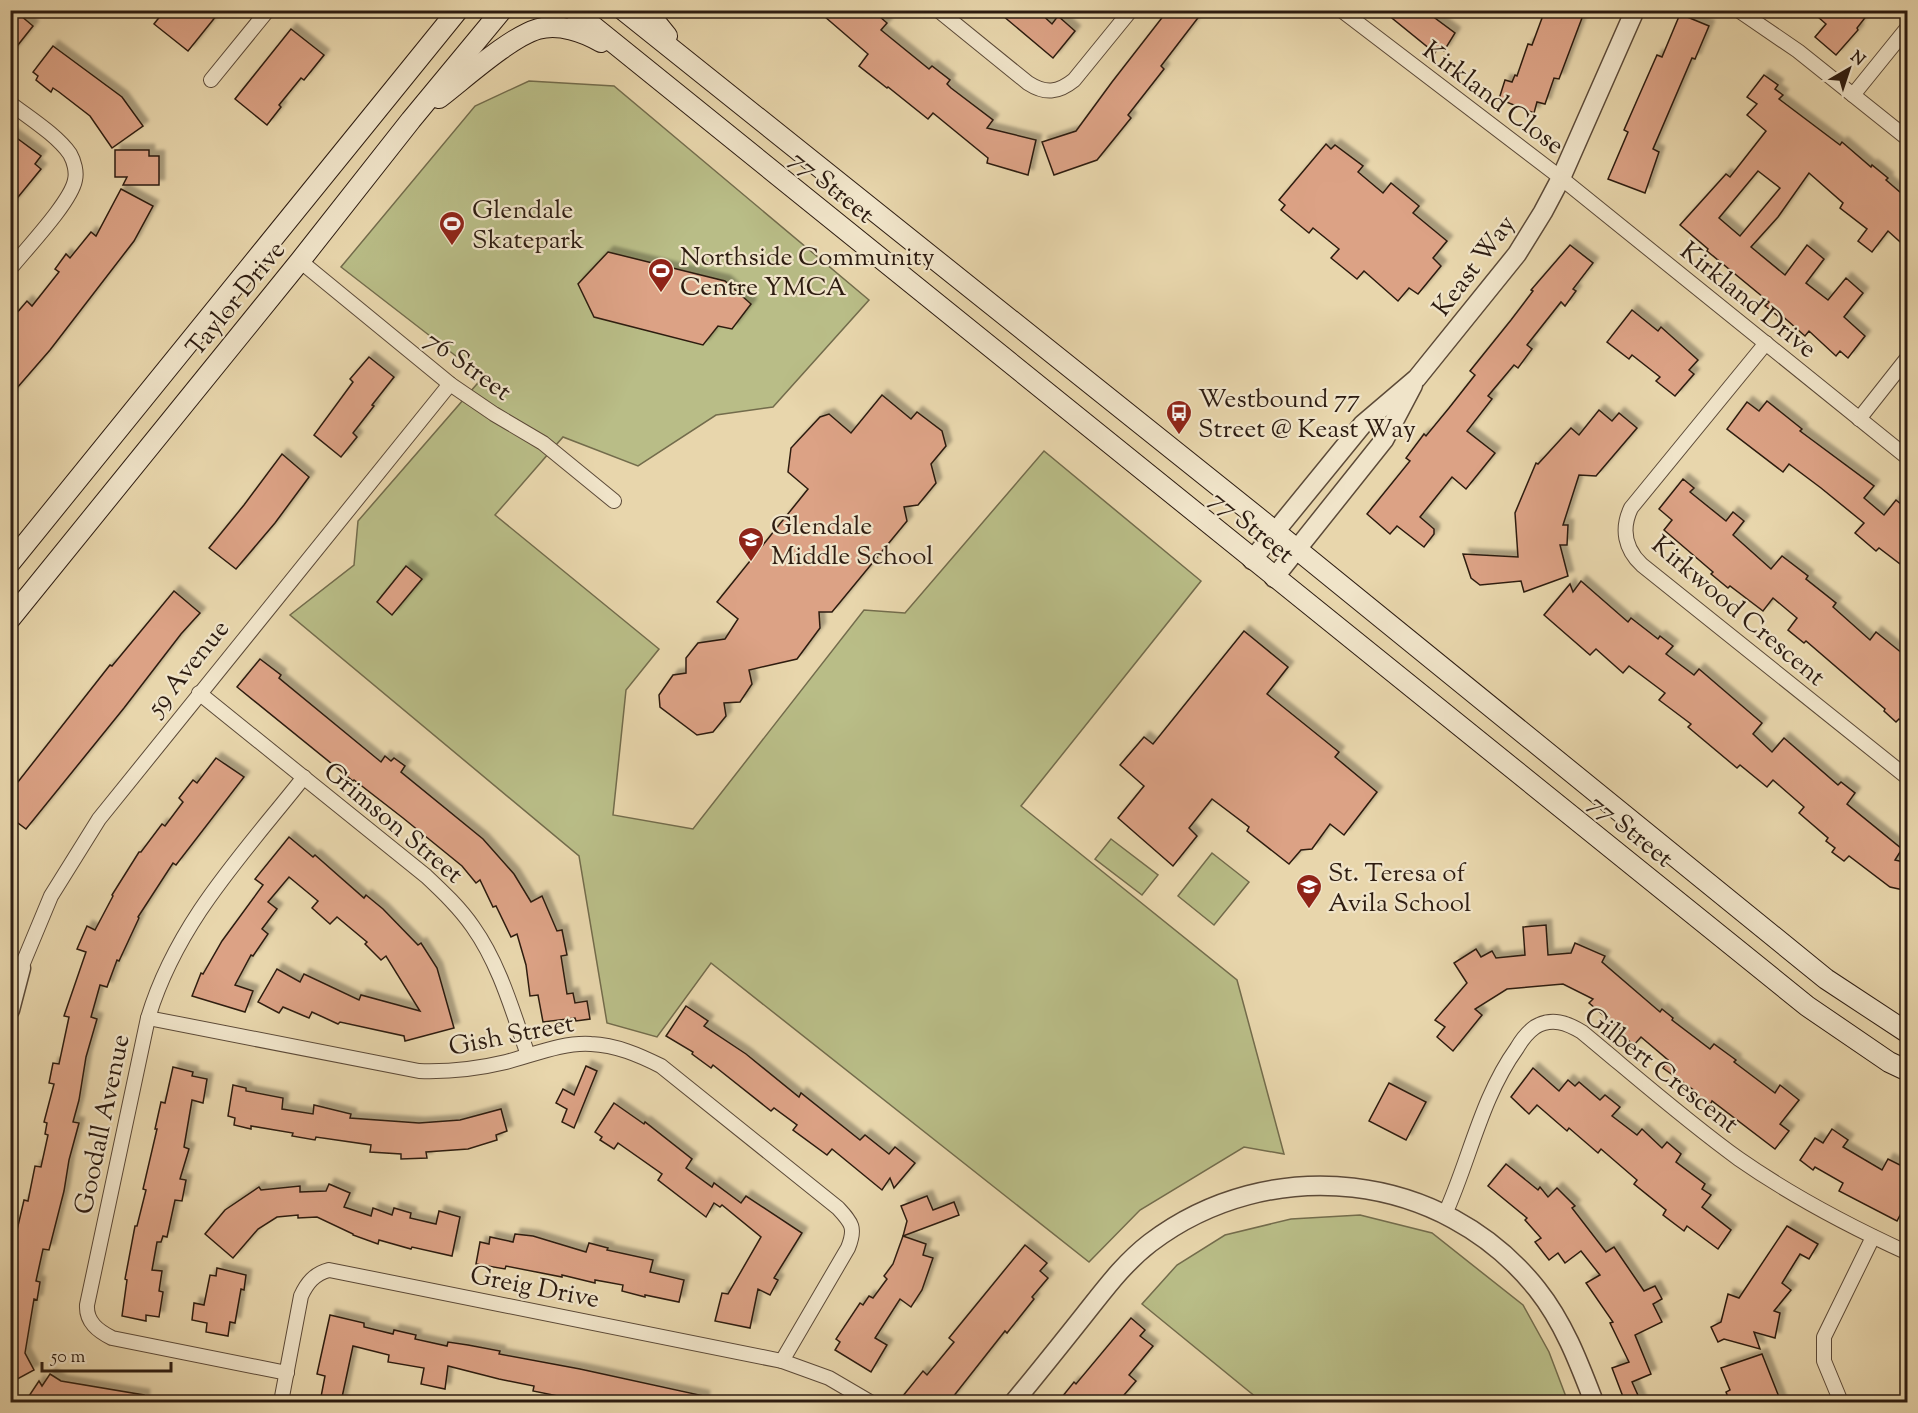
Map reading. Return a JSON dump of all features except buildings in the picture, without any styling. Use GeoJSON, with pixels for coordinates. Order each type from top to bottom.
{"type":"FeatureCollection","features":[{"type":"Feature","properties":{"kind":"main road"},"geometry":{"type":"LineString","coordinates":[[430,44],[446,10]]}},
{"type":"Feature","properties":{"kind":"main road","name":"Taylor Drive"},"geometry":{"type":"LineString","coordinates":[[10,563],[458,10]]}},
{"type":"Feature","properties":{"kind":"main road","name":"Taylor Drive"},"geometry":{"type":"LineString","coordinates":[[10,619],[502,10]]}},
{"type":"Feature","properties":{"kind":"main road","name":"77 Street"},"geometry":{"type":"LineString","coordinates":[[573,10],[1274,578],[1808,1006],[1889,1062],[1908,1071]]}},
{"type":"Feature","properties":{"kind":"main road","name":"77 Street"},"geometry":{"type":"LineString","coordinates":[[622,10],[1275,531],[1826,979],[1908,1033]]}},
{"type":"Feature","properties":{"kind":"main road"},"geometry":{"type":"LineString","coordinates":[[646,10],[693,68]]}},
{"type":"Feature","properties":{"kind":"main road"},"geometry":{"type":"LineString","coordinates":[[411,120],[512,42],[539,29],[571,29],[594,38],[640,64]]}},
{"type":"Feature","properties":{"kind":"street"},"geometry":{"type":"LineString","coordinates":[[211,80],[268,10]]}},
{"type":"Feature","properties":{"kind":"street"},"geometry":{"type":"LineString","coordinates":[[938,10],[1028,83],[1038,90],[1047,92],[1065,87],[1074,81],[1131,10]]}},
{"type":"Feature","properties":{"kind":"street","name":"Kirkland Close"},"geometry":{"type":"LineString","coordinates":[[1341,10],[1561,178]]}},
{"type":"Feature","properties":{"kind":"street","name":"Keast Way"},"geometry":{"type":"LineString","coordinates":[[1252,560],[1363,424],[1417,378],[1506,270],[1539,219],[1561,178],[1635,10]]}},
{"type":"Feature","properties":{"kind":"street"},"geometry":{"type":"LineString","coordinates":[[1738,10],[1791,46],[1908,139]]}},
{"type":"Feature","properties":{"kind":"street"},"geometry":{"type":"LineString","coordinates":[[1853,95],[1908,27]]}},
{"type":"Feature","properties":{"kind":"street"},"geometry":{"type":"LineString","coordinates":[[10,103],[61,144],[70,155],[76,179],[67,200],[10,269]]}},
{"type":"Feature","properties":{"kind":"street","name":"Kirkland Drive"},"geometry":{"type":"LineString","coordinates":[[1561,178],[1908,458]]}},
{"type":"Feature","properties":{"kind":"street","name":"76 Street"},"geometry":{"type":"LineString","coordinates":[[300,261],[450,384],[543,443],[614,501]]}},
{"type":"Feature","properties":{"kind":"street","name":"Kirkwood Crescent"},"geometry":{"type":"LineString","coordinates":[[1766,343],[1631,508],[1625,528],[1629,550],[1642,565],[1908,778]]}},
{"type":"Feature","properties":{"kind":"street"},"geometry":{"type":"LineString","coordinates":[[1859,419],[1908,357]]}},
{"type":"Feature","properties":{"kind":"street","name":"Keast Way"},"geometry":{"type":"LineString","coordinates":[[1274,578],[1384,440],[1417,378]]}},
{"type":"Feature","properties":{"kind":"street","name":"59 Avenue"},"geometry":{"type":"LineString","coordinates":[[10,1010],[16,967],[51,896],[85,839],[114,798],[450,384]]}},
{"type":"Feature","properties":{"kind":"street","name":"Grimson Street"},"geometry":{"type":"LineString","coordinates":[[199,693],[426,876],[456,905],[474,928],[488,952],[528,1056]]}},
{"type":"Feature","properties":{"kind":"street","name":"Goodall Avenue"},"geometry":{"type":"LineString","coordinates":[[287,1373],[112,1338],[93,1325],[87,1314],[87,1305],[148,1018],[161,978],[195,915],[304,777]]}},
{"type":"Feature","properties":{"kind":"street","name":"Gish Street"},"geometry":{"type":"LineString","coordinates":[[148,1018],[419,1071],[462,1071],[567,1046],[590,1044],[614,1047],[661,1066],[846,1216],[854,1231],[848,1248],[782,1361]]}},
{"type":"Feature","properties":{"kind":"street","name":"Gilbert Crescent"},"geometry":{"type":"LineString","coordinates":[[1444,1214],[1453,1196],[1488,1099],[1510,1058],[1534,1028],[1546,1022],[1559,1021],[1582,1032],[1741,1160],[1820,1209],[1908,1253]]}},
{"type":"Feature","properties":{"kind":"street"},"geometry":{"type":"LineString","coordinates":[[1014,1402],[1109,1284],[1133,1258],[1167,1232],[1198,1214],[1229,1201],[1269,1190],[1324,1185],[1390,1193],[1444,1214],[1497,1248],[1536,1288],[1550,1307],[1573,1349],[1594,1402]]}},
{"type":"Feature","properties":{"kind":"street"},"geometry":{"type":"LineString","coordinates":[[1841,1402],[1824,1361],[1824,1337],[1873,1237]]}},
{"type":"Feature","properties":{"kind":"street","name":"Greig Drive"},"geometry":{"type":"LineString","coordinates":[[281,1402],[301,1296],[314,1276],[328,1270],[782,1361],[829,1378],[870,1402]]}},
{"type":"Feature","properties":{"kind":"green space"},"geometry":{"type":"Polygon","coordinates":[[[529,81],[614,86],[869,300],[773,407],[716,415],[638,466],[563,437],[495,515],[659,649],[626,690],[613,815],[693,829],[864,610],[905,613],[1044,451],[1201,581],[1021,806],[1237,980],[1284,1154],[1244,1147],[1140,1210],[1089,1262],[711,963],[657,1037],[607,1023],[579,856],[290,615],[354,565],[358,521],[483,377],[341,267],[475,106],[529,81]]]}},
{"type":"Feature","properties":{"kind":"green space"},"geometry":{"type":"Polygon","coordinates":[[[1111,839],[1158,875],[1142,895],[1095,859],[1111,839]]]}},
{"type":"Feature","properties":{"kind":"green space"},"geometry":{"type":"Polygon","coordinates":[[[1212,853],[1249,882],[1214,925],[1178,896],[1212,853]]]}},
{"type":"Feature","properties":{"kind":"green space"},"geometry":{"type":"Polygon","coordinates":[[[1360,1215],[1432,1233],[1523,1305],[1549,1352],[1568,1402],[1262,1402],[1142,1304],[1177,1265],[1225,1235],[1291,1219],[1360,1215]]]}},
{"type":"Feature","properties":{"kind":"place","name":"Glendale Skatepark"},"geometry":{"type":"Point","coordinates":[452,247]}},
{"type":"Feature","properties":{"kind":"place","name":"Northside Community Centre YMCA"},"geometry":{"type":"Point","coordinates":[661,294]}},
{"type":"Feature","properties":{"kind":"place","name":"Westbound 77 Street @ Keast Way"},"geometry":{"type":"Point","coordinates":[1179,436]}},
{"type":"Feature","properties":{"kind":"place","name":"Glendale Middle School"},"geometry":{"type":"Point","coordinates":[751,563]}},
{"type":"Feature","properties":{"kind":"place","name":"St. Teresa of Avila School"},"geometry":{"type":"Point","coordinates":[1309,910]}}]}
